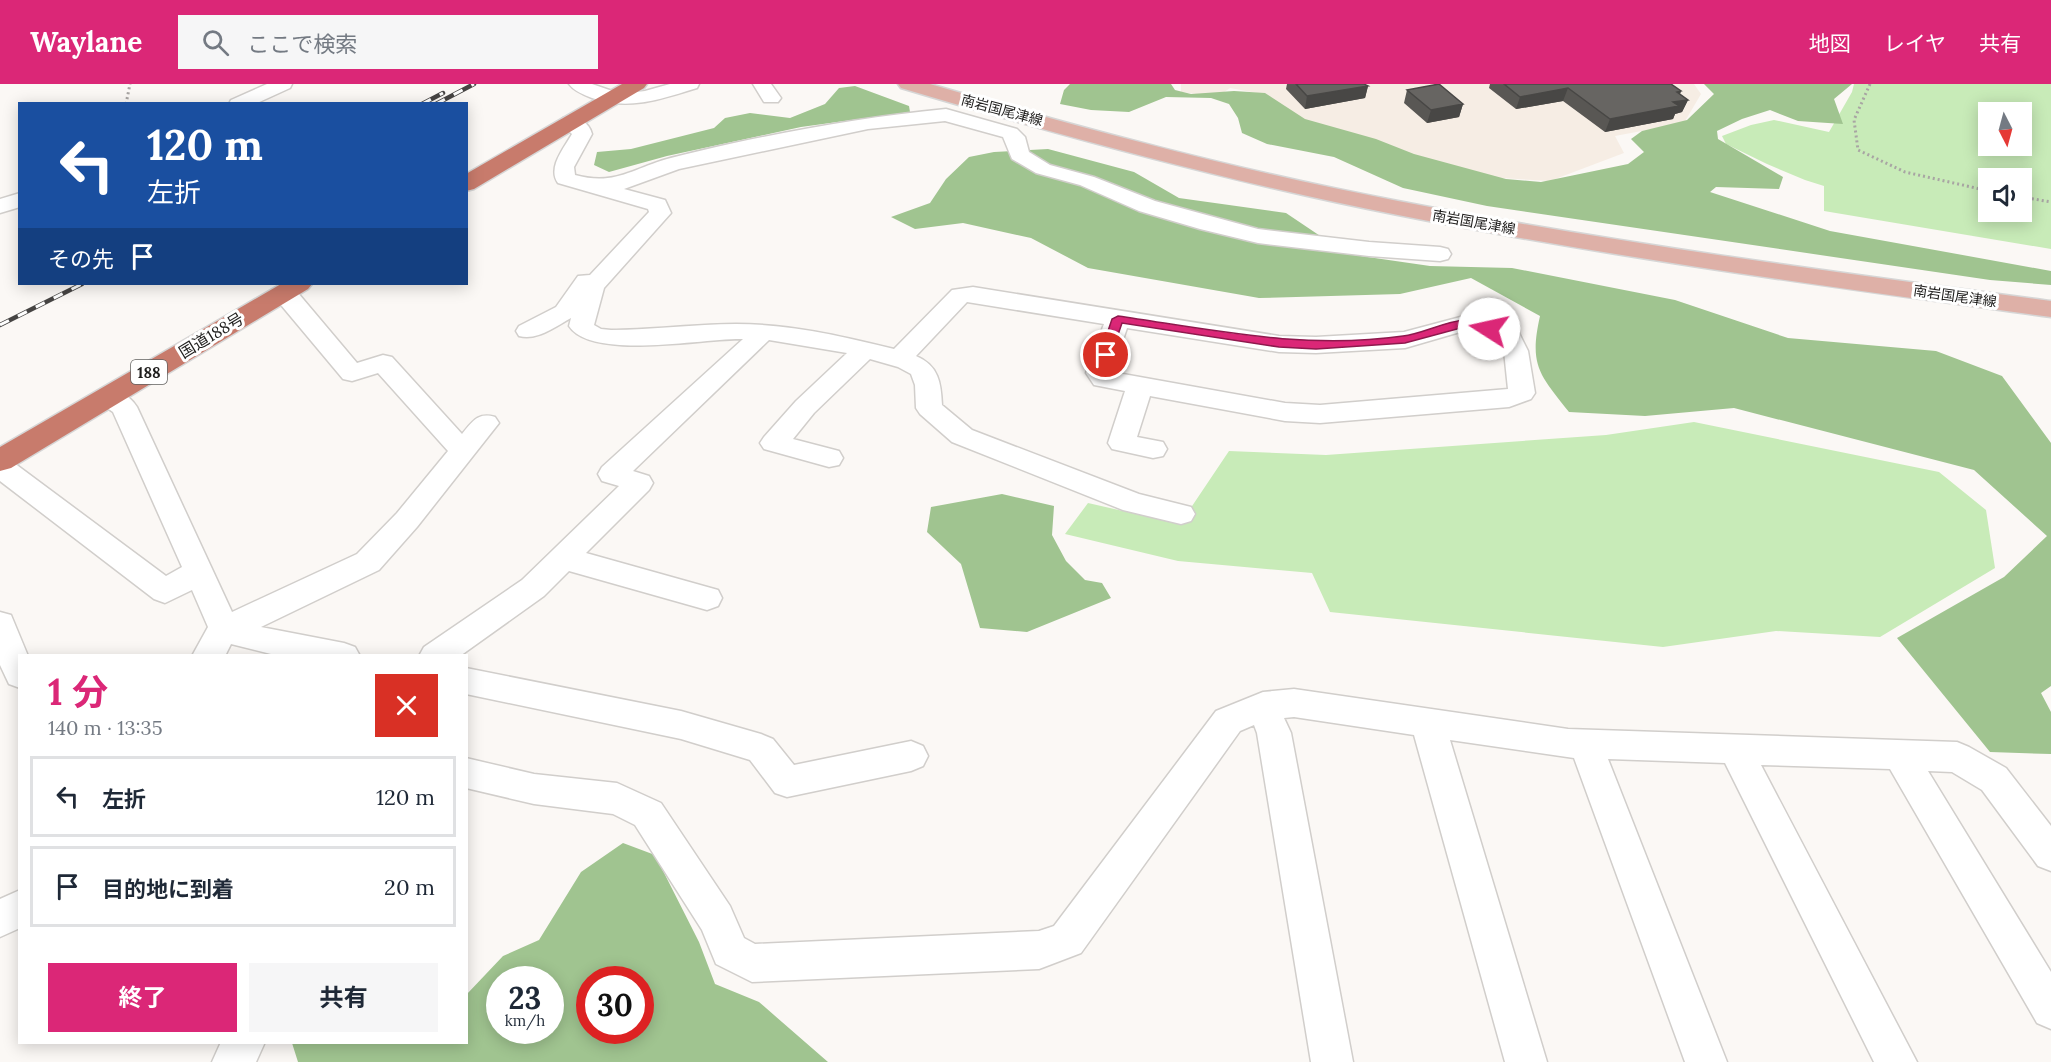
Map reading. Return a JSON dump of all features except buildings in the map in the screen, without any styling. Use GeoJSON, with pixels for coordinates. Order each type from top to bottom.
{"type":"FeatureCollection","features":[{"type":"Feature","properties":{"kind":"highway"},"geometry":{"type":"LineString","coordinates":[[468,183],[638,84]]}},
{"type":"Feature","properties":{"kind":"highway","name":"国道188号"},"geometry":{"type":"LineString","coordinates":[[0,461],[291,288]]}},
{"type":"Feature","properties":{"kind":"main road","name":"南岩国尾津線"},"geometry":{"type":"LineString","coordinates":[[918,85],[1124,144],[1260,178],[1396,208],[1545,235],[2051,309]]}},
{"type":"Feature","properties":{"kind":"street"},"geometry":{"type":"LineString","coordinates":[[242,102],[283,84]]}},
{"type":"Feature","properties":{"kind":"street"},"geometry":{"type":"LineString","coordinates":[[578,84],[596,95],[629,101],[690,84]]}},
{"type":"Feature","properties":{"kind":"street"},"geometry":{"type":"LineString","coordinates":[[591,187],[622,183],[672,164],[805,134],[868,123],[946,115],[1010,133],[1015,138],[1019,155],[1043,170],[1087,181],[1147,206],[1208,224],[1258,236],[1369,249],[1440,254]]}},
{"type":"Feature","properties":{"kind":"street"},"geometry":{"type":"LineString","coordinates":[[570,122],[581,129],[582,134],[564,167],[565,180],[657,205],[660,213],[593,286],[580,326],[586,332],[605,337],[649,338],[717,332],[761,333],[826,340],[866,349],[919,367],[926,375],[929,408],[962,436],[1133,503],[1181,514]]}},
{"type":"Feature","properties":{"kind":"street"},"geometry":{"type":"LineString","coordinates":[[0,207],[18,200]]}},
{"type":"Feature","properties":{"kind":"street"},"geometry":{"type":"LineString","coordinates":[[528,330],[564,312],[590,278],[602,274]]}},
{"type":"Feature","properties":{"kind":"street"},"geometry":{"type":"LineString","coordinates":[[291,288],[290,298],[352,373],[383,363],[456,444],[465,449]]}},
{"type":"Feature","properties":{"kind":"street"},"geometry":{"type":"LineString","coordinates":[[898,359],[960,295],[973,294],[1279,344],[1316,345],[1405,340],[1468,322],[1509,336],[1516,351],[1522,393],[1509,398],[1320,414],[1285,412],[1140,386],[1103,379],[1099,373],[1118,319]]}},
{"type":"Feature","properties":{"kind":"street"},"geometry":{"type":"LineString","coordinates":[[438,654],[533,588],[564,558],[639,483],[612,474],[758,339],[761,333]]}},
{"type":"Feature","properties":{"kind":"street"},"geometry":{"type":"LineString","coordinates":[[829,458],[774,443],[805,407],[866,349]]}},
{"type":"Feature","properties":{"kind":"street"},"geometry":{"type":"LineString","coordinates":[[1140,386],[1122,443],[1153,449]]}},
{"type":"Feature","properties":{"kind":"street"},"geometry":{"type":"LineString","coordinates":[[109,397],[124,408],[224,628],[240,635],[334,654]]}},
{"type":"Feature","properties":{"kind":"street"},"geometry":{"type":"LineString","coordinates":[[209,654],[224,628],[249,619],[368,562],[407,520],[486,423]]}},
{"type":"Feature","properties":{"kind":"street"},"geometry":{"type":"LineString","coordinates":[[0,467],[165,591],[200,571]]}},
{"type":"Feature","properties":{"kind":"street"},"geometry":{"type":"LineString","coordinates":[[564,558],[707,598]]}},
{"type":"Feature","properties":{"kind":"street"},"geometry":{"type":"LineString","coordinates":[[0,624],[18,670]]}},
{"type":"Feature","properties":{"kind":"street"},"geometry":{"type":"LineString","coordinates":[[468,681],[681,725],[761,749],[787,782],[911,756]]}},
{"type":"Feature","properties":{"kind":"street"},"geometry":{"type":"LineString","coordinates":[[468,773],[534,789],[617,799],[648,814],[717,918],[730,951],[752,963],[1039,950],[1067,940],[1228,722],[1263,706],[1294,703],[1568,743],[1957,757],[1994,779],[2051,854]]}},
{"type":"Feature","properties":{"kind":"street"},"geometry":{"type":"LineString","coordinates":[[1263,706],[1274,733],[1332,1062]]}},
{"type":"Feature","properties":{"kind":"street"},"geometry":{"type":"LineString","coordinates":[[1430,723],[1431,734],[1526,1062]]}},
{"type":"Feature","properties":{"kind":"street"},"geometry":{"type":"LineString","coordinates":[[1588,744],[1706,1062]]}},
{"type":"Feature","properties":{"kind":"street"},"geometry":{"type":"LineString","coordinates":[[1735,748],[1896,1062]]}},
{"type":"Feature","properties":{"kind":"street"},"geometry":{"type":"LineString","coordinates":[[1899,754],[2051,1009]]}},
{"type":"Feature","properties":{"kind":"street"},"geometry":{"type":"LineString","coordinates":[[0,919],[18,909]]}},
{"type":"Feature","properties":{"kind":"street"},"geometry":{"type":"LineString","coordinates":[[233,1062],[244,1044]]}},
{"type":"Feature","properties":{"kind":"path"},"geometry":{"type":"LineString","coordinates":[[126,102],[129,84]]}},
{"type":"Feature","properties":{"kind":"path"},"geometry":{"type":"LineString","coordinates":[[1870,84],[1854,114],[1852,124],[1858,150],[1899,171],[1923,179],[1978,189]]}},
{"type":"Feature","properties":{"kind":"path"},"geometry":{"type":"LineString","coordinates":[[2032,199],[2051,202]]}},
{"type":"Feature","properties":{"kind":"shaded area"},"geometry":{"type":"Polygon","coordinates":[[[1181,84],[1694,84],[1701,94],[1684,123],[1615,136],[1624,153],[1550,181],[1486,177],[1301,121],[1257,93],[1230,88],[1217,97],[1181,92],[1181,84]]]}},
{"type":"Feature","properties":{"kind":"green space"},"geometry":{"type":"Polygon","coordinates":[[[1070,84],[1171,84],[1175,90],[1191,94],[1234,91],[1265,93],[1305,119],[1376,139],[1414,154],[1506,179],[1541,182],[1628,164],[1644,152],[1631,139],[1642,131],[1687,120],[1714,94],[1704,84],[1852,84],[1834,99],[1843,124],[1798,121],[1770,110],[1742,119],[1717,131],[1718,139],[1783,177],[1779,189],[1716,187],[1710,192],[1830,231],[2051,271],[2051,285],[1990,280],[1487,206],[1403,188],[1334,157],[1267,144],[1242,133],[1238,118],[1229,104],[1211,98],[1166,97],[1129,112],[1091,110],[1060,104],[1064,90],[1070,84]]]}},
{"type":"Feature","properties":{"kind":"green space"},"geometry":{"type":"Polygon","coordinates":[[[1854,84],[2051,84],[2051,249],[1824,211],[1824,186],[1767,164],[1726,144],[1722,136],[1751,125],[1774,120],[1829,132],[1852,92],[1854,84]]]}},
{"type":"Feature","properties":{"kind":"green space"},"geometry":{"type":"Polygon","coordinates":[[[855,86],[909,106],[910,112],[801,127],[667,156],[609,172],[594,165],[597,152],[631,149],[714,128],[725,118],[750,113],[790,118],[825,104],[839,88],[855,86]]]}},
{"type":"Feature","properties":{"kind":"green space"},"geometry":{"type":"Polygon","coordinates":[[[1048,149],[1134,172],[1179,198],[1286,213],[1347,254],[1430,266],[1512,268],[1675,300],[1788,338],[1936,351],[2002,376],[2051,443],[2051,686],[2041,693],[2051,712],[2051,754],[1990,752],[1897,638],[2004,577],[2047,536],[1974,470],[1734,408],[1645,416],[1569,412],[1550,388],[1539,368],[1536,346],[1540,316],[1471,278],[1400,294],[1259,298],[1088,268],[1031,238],[963,223],[915,229],[891,217],[930,203],[946,179],[969,157],[994,152],[1048,149]]]}},
{"type":"Feature","properties":{"kind":"green space"},"geometry":{"type":"Polygon","coordinates":[[[1694,422],[1939,472],[1986,510],[1995,568],[1880,637],[1776,631],[1663,647],[1330,612],[1312,573],[1178,561],[1065,534],[1088,503],[1180,524],[1229,451],[1326,455],[1606,435],[1694,422]]]}},
{"type":"Feature","properties":{"kind":"green space"},"geometry":{"type":"Polygon","coordinates":[[[1002,494],[1054,506],[1052,535],[1066,561],[1085,580],[1102,583],[1111,598],[1027,632],[980,628],[961,564],[927,532],[931,507],[1002,494]]]}},
{"type":"Feature","properties":{"kind":"green space"},"geometry":{"type":"Polygon","coordinates":[[[623,843],[655,855],[699,942],[715,984],[759,1002],[828,1062],[298,1062],[292,1044],[468,1044],[468,993],[486,974],[486,1044],[564,1044],[564,966],[494,966],[503,956],[539,940],[581,872],[623,843]]]}},
{"type":"Feature","properties":{"kind":"railway"},"geometry":{"type":"LineString","coordinates":[[440,102],[474,84]]}},
{"type":"Feature","properties":{"kind":"railway"},"geometry":{"type":"LineString","coordinates":[[426,102],[443,93]]}},
{"type":"Feature","properties":{"kind":"railway"},"geometry":{"type":"LineString","coordinates":[[0,325],[80,285]]}},
{"type":"Feature","properties":{"kind":"route"},"geometry":{"type":"LineString","coordinates":[[1106,355],[1118,319],[1279,344],[1316,345],[1405,340],[1468,322],[1489,329]]}}]}
